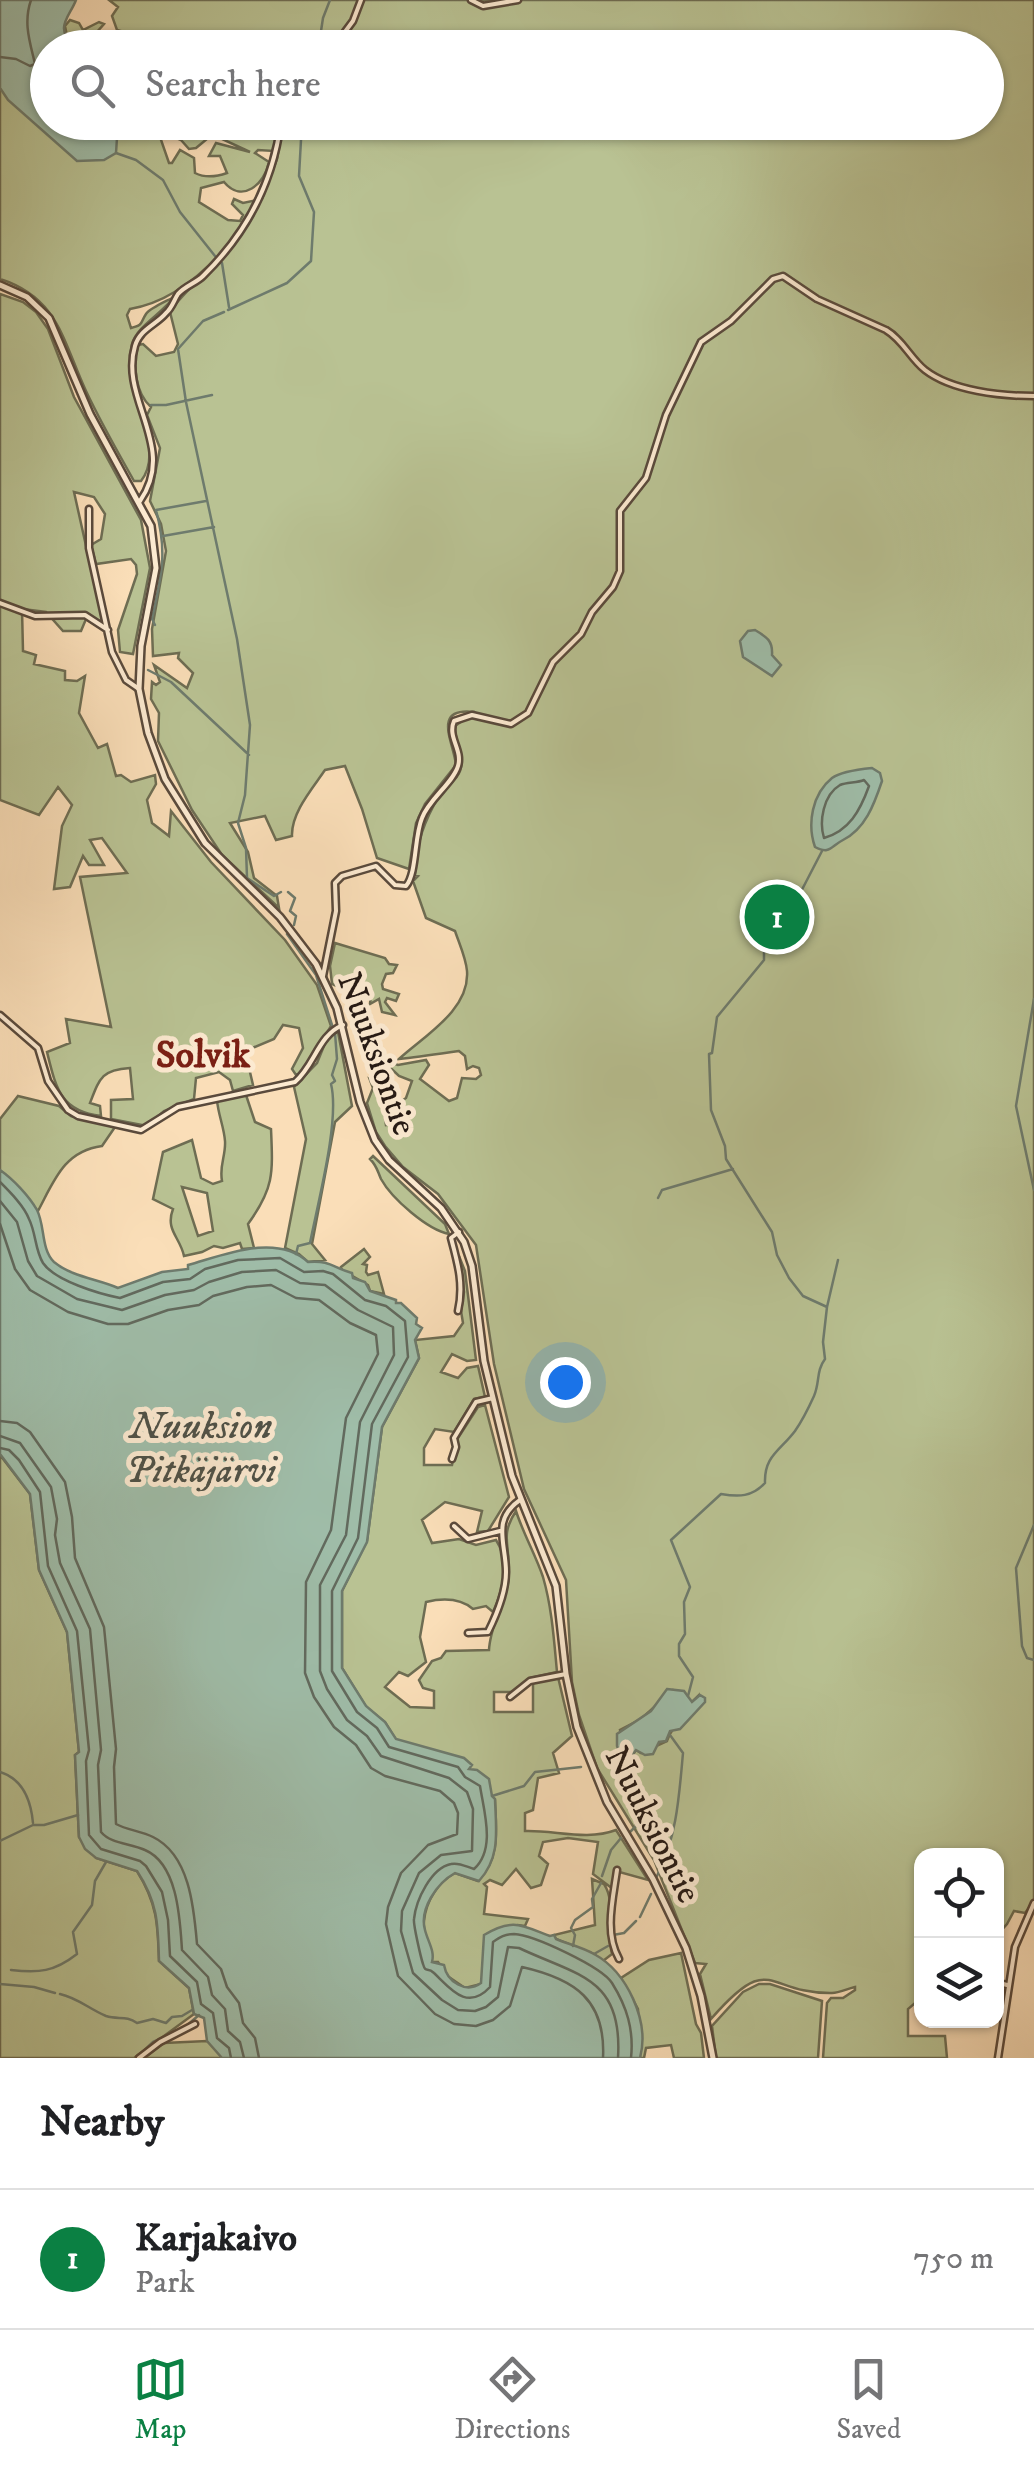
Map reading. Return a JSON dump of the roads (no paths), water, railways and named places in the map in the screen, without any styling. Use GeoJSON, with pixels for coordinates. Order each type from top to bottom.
{"type":"FeatureCollection","features":[{"type":"Feature","properties":{"kind":"street"},"geometry":{"type":"LineString","coordinates":[[347,30],[361,0]]}},
{"type":"Feature","properties":{"kind":"street"},"geometry":{"type":"LineString","coordinates":[[471,0],[483,6],[518,0]]}},
{"type":"Feature","properties":{"kind":"street"},"geometry":{"type":"LineString","coordinates":[[140,500],[149,482],[154,450],[138,396],[133,368],[135,345],[146,328],[165,315],[179,293],[202,277],[240,236],[270,173],[277,140]]}},
{"type":"Feature","properties":{"kind":"street"},"geometry":{"type":"LineString","coordinates":[[323,976],[336,912],[335,883],[342,876],[376,866],[395,885],[406,886],[411,882],[414,846],[424,812],[458,767],[452,725],[465,715],[512,724],[528,713],[553,662],[581,634],[592,612],[618,579],[620,511],[646,478],[666,416],[696,347],[731,321],[773,279],[791,279],[817,300],[886,330],[896,336],[924,370],[947,383],[1034,396]]}},
{"type":"Feature","properties":{"kind":"street","name":"Nuuksiontie"},"geometry":{"type":"LineString","coordinates":[[0,285],[27,297],[48,318],[90,414],[151,526],[156,562],[141,646],[139,689],[152,746],[181,810],[220,860],[293,931],[323,976],[343,1026],[360,1102],[375,1140],[389,1160],[441,1208],[459,1232],[472,1266],[479,1334],[520,1500],[556,1586],[566,1674],[577,1727],[596,1780],[654,1879],[686,1948],[701,1996],[713,2058]]}},
{"type":"Feature","properties":{"kind":"street"},"geometry":{"type":"LineString","coordinates":[[90,509],[89,548],[112,652],[126,680],[139,689]]}},
{"type":"Feature","properties":{"kind":"street"},"geometry":{"type":"LineString","coordinates":[[0,604],[36,616],[86,616],[108,630]]}},
{"type":"Feature","properties":{"kind":"street"},"geometry":{"type":"LineString","coordinates":[[0,1015],[38,1048],[48,1081],[68,1110],[142,1130],[178,1107],[295,1082],[308,1072],[326,1035],[343,1026]]}},
{"type":"Feature","properties":{"kind":"street"},"geometry":{"type":"LineString","coordinates":[[458,1312],[463,1292],[451,1238],[459,1232]]}},
{"type":"Feature","properties":{"kind":"street"},"geometry":{"type":"LineString","coordinates":[[452,1459],[454,1438],[476,1402],[493,1398]]}},
{"type":"Feature","properties":{"kind":"street"},"geometry":{"type":"LineString","coordinates":[[468,1634],[488,1632],[495,1619],[506,1569],[500,1531],[503,1518],[520,1500]]}},
{"type":"Feature","properties":{"kind":"street"},"geometry":{"type":"LineString","coordinates":[[454,1526],[468,1538],[500,1531]]}},
{"type":"Feature","properties":{"kind":"street"},"geometry":{"type":"LineString","coordinates":[[510,1698],[530,1681],[566,1674]]}},
{"type":"Feature","properties":{"kind":"street"},"geometry":{"type":"LineString","coordinates":[[617,1870],[610,1931],[619,1959]]}},
{"type":"Feature","properties":{"kind":"street"},"geometry":{"type":"LineString","coordinates":[[998,2058],[1014,1947],[1034,1903]]}},
{"type":"Feature","properties":{"kind":"street"},"geometry":{"type":"LineString","coordinates":[[139,2058],[196,2024]]}},
{"type":"Feature","properties":{"kind":"water"},"geometry":{"type":"Polygon","coordinates":[[[0,0],[76,0],[64,30],[30,30],[30,119],[0,88],[0,0]]]}},
{"type":"Feature","properties":{"kind":"water"},"geometry":{"type":"Polygon","coordinates":[[[53,140],[117,140],[116,153],[104,160],[77,161],[53,140]]]}},
{"type":"Feature","properties":{"kind":"water"},"geometry":{"type":"Polygon","coordinates":[[[755,630],[768,640],[772,655],[781,665],[772,676],[743,657],[740,641],[748,631],[755,630]]]}},
{"type":"Feature","properties":{"kind":"water"},"geometry":{"type":"Polygon","coordinates":[[[872,768],[880,773],[882,781],[863,823],[830,849],[815,847],[811,829],[813,810],[825,785],[840,774],[872,768]]]}},
{"type":"Feature","properties":{"kind":"water","name":"Nuuksion Pitkäjärvi"},"geometry":{"type":"Polygon","coordinates":[[[0,1170],[37,1210],[50,1257],[77,1274],[118,1288],[232,1252],[265,1247],[352,1273],[370,1291],[396,1300],[417,1318],[416,1324],[422,1328],[415,1340],[419,1358],[382,1427],[367,1542],[342,1591],[342,1668],[366,1706],[385,1722],[396,1739],[464,1758],[472,1765],[469,1769],[489,1779],[495,1799],[494,1853],[479,1881],[455,1873],[431,1897],[424,1922],[432,1962],[444,1965],[449,1977],[463,1987],[475,1986],[481,1983],[484,1935],[510,1925],[554,1935],[606,1962],[626,1985],[642,2029],[640,2058],[222,2058],[207,2041],[204,2018],[194,2014],[189,1988],[159,1961],[156,1914],[137,1871],[96,1858],[79,1837],[75,1755],[79,1752],[67,1632],[39,1570],[30,1494],[0,1454],[0,1170]]]}},
{"type":"Feature","properties":{"kind":"water"},"geometry":{"type":"Polygon","coordinates":[[[667,1689],[684,1691],[692,1702],[700,1695],[705,1702],[680,1729],[670,1731],[666,1741],[659,1742],[653,1754],[636,1750],[624,1766],[617,1734],[651,1711],[667,1689]]]}},
{"type":"Feature","properties":{"kind":"waterway"},"geometry":{"type":"LineString","coordinates":[[321,30],[330,0]]}},
{"type":"Feature","properties":{"kind":"waterway"},"geometry":{"type":"LineString","coordinates":[[228,310],[287,283],[311,261],[314,212],[299,176],[301,140]]}},
{"type":"Feature","properties":{"kind":"waterway"},"geometry":{"type":"LineString","coordinates":[[116,153],[136,160],[163,180],[180,212],[215,256]]}},
{"type":"Feature","properties":{"kind":"waterway"},"geometry":{"type":"LineString","coordinates":[[219,263],[229,307]]}},
{"type":"Feature","properties":{"kind":"waterway"},"geometry":{"type":"LineString","coordinates":[[224,312],[203,321],[178,349],[237,639],[250,725],[245,795],[238,823],[246,848],[247,878],[274,896],[281,892]]}},
{"type":"Feature","properties":{"kind":"waterway"},"geometry":{"type":"LineString","coordinates":[[151,405],[212,395]]}},
{"type":"Feature","properties":{"kind":"waterway"},"geometry":{"type":"LineString","coordinates":[[155,625],[152,619],[162,553],[156,510],[206,501]]}},
{"type":"Feature","properties":{"kind":"waterway"},"geometry":{"type":"LineString","coordinates":[[163,536],[214,527]]}},
{"type":"Feature","properties":{"kind":"waterway"},"geometry":{"type":"LineString","coordinates":[[148,670],[171,682],[249,755]]}},
{"type":"Feature","properties":{"kind":"waterway"},"geometry":{"type":"LineString","coordinates":[[688,1696],[693,1677],[679,1656],[679,1644],[685,1634],[684,1602],[690,1587],[671,1540],[721,1494],[745,1495],[765,1483],[770,1460],[795,1431],[810,1405],[825,1359],[827,1307],[803,1296],[789,1278],[777,1255],[772,1232],[726,1159],[711,1110],[709,1054],[717,1017],[764,960],[764,942],[779,934],[822,851]]}},
{"type":"Feature","properties":{"kind":"waterway"},"geometry":{"type":"LineString","coordinates":[[288,892],[295,898],[290,911],[296,916],[294,925]]}},
{"type":"Feature","properties":{"kind":"waterway"},"geometry":{"type":"LineString","coordinates":[[287,934],[316,975],[332,1025]]}},
{"type":"Feature","properties":{"kind":"waterway"},"geometry":{"type":"LineString","coordinates":[[1034,999],[1016,1106],[1034,1190]]}},
{"type":"Feature","properties":{"kind":"waterway"},"geometry":{"type":"LineString","coordinates":[[296,1254],[298,1246],[310,1243],[327,1162],[333,1118],[331,1084],[335,1081],[332,1075],[337,1059],[335,1033]]}},
{"type":"Feature","properties":{"kind":"waterway"},"geometry":{"type":"LineString","coordinates":[[658,1198],[662,1190],[733,1169]]}},
{"type":"Feature","properties":{"kind":"waterway"},"geometry":{"type":"LineString","coordinates":[[827,1307],[838,1260]]}},
{"type":"Feature","properties":{"kind":"waterway"},"geometry":{"type":"LineString","coordinates":[[1034,1525],[1016,1568],[1022,1646],[1027,1658],[1034,1660]]}},
{"type":"Feature","properties":{"kind":"waterway"},"geometry":{"type":"LineString","coordinates":[[657,1876],[673,1831],[682,1769],[683,1753],[670,1735]]}},
{"type":"Feature","properties":{"kind":"waterway"},"geometry":{"type":"LineString","coordinates":[[624,1766],[636,1826],[630,1832]]}},
{"type":"Feature","properties":{"kind":"waterway"},"geometry":{"type":"LineString","coordinates":[[492,1796],[524,1786],[535,1772],[581,1767]]}},
{"type":"Feature","properties":{"kind":"waterway"},"geometry":{"type":"LineString","coordinates":[[0,1772],[15,1780],[24,1792],[33,1823]]}},
{"type":"Feature","properties":{"kind":"waterway"},"geometry":{"type":"LineString","coordinates":[[0,1841],[33,1825],[78,1815]]}},
{"type":"Feature","properties":{"kind":"waterway"},"geometry":{"type":"LineString","coordinates":[[602,1876],[611,1850],[621,1838]]}},
{"type":"Feature","properties":{"kind":"waterway"},"geometry":{"type":"LineString","coordinates":[[11,1970],[46,1970],[77,1954],[73,1932],[92,1905],[95,1881],[106,1862]]}},
{"type":"Feature","properties":{"kind":"waterway"},"geometry":{"type":"LineString","coordinates":[[573,1946],[575,1935],[571,1928],[575,1920],[593,1907],[592,1899],[601,1883]]}},
{"type":"Feature","properties":{"kind":"waterway"},"geometry":{"type":"LineString","coordinates":[[640,1917],[651,1894]]}},
{"type":"Feature","properties":{"kind":"waterway"},"geometry":{"type":"LineString","coordinates":[[615,1942],[613,1935],[624,1933],[636,1921]]}},
{"type":"Feature","properties":{"kind":"waterway"},"geometry":{"type":"LineString","coordinates":[[594,1954],[608,1946]]}},
{"type":"Feature","properties":{"kind":"waterway"},"geometry":{"type":"LineString","coordinates":[[0,1984],[55,1993]]}},
{"type":"Feature","properties":{"kind":"waterway"},"geometry":{"type":"LineString","coordinates":[[60,1994],[106,2016],[137,2023],[153,2019],[166,2023],[192,2010]]}},
{"type":"Feature","properties":{"kind":"waterway"},"geometry":{"type":"LineString","coordinates":[[185,2027],[199,2015]]}},
{"type":"Feature","properties":{"kind":"waterway"},"geometry":{"type":"LineString","coordinates":[[136,2058],[153,2042],[173,2033]]}},
{"type":"Feature","properties":{"kind":"place","name":"Karjakaivo"},"geometry":{"type":"Point","coordinates":[777,917]}},
{"type":"Feature","properties":{"kind":"district","name":"Solvik"},"geometry":{"type":"Point","coordinates":[203,1056]}}]}
